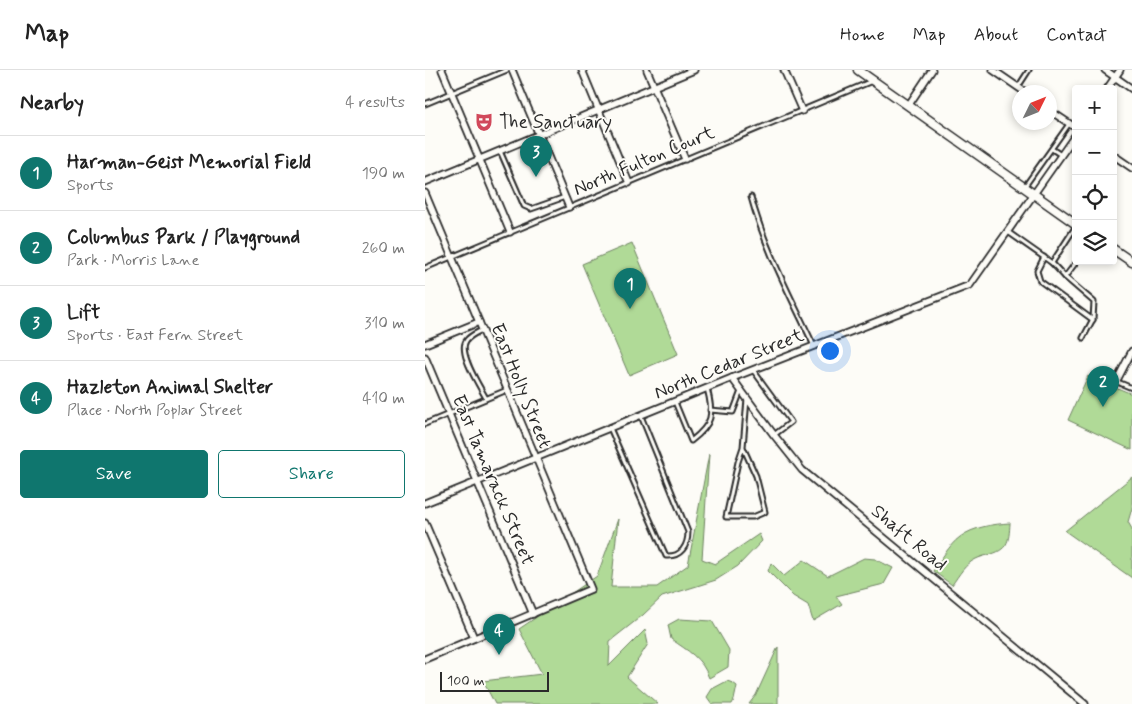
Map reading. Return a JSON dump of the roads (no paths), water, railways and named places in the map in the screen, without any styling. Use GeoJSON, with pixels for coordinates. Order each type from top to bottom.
{"type":"FeatureCollection","features":[{"type":"Feature","properties":{"kind":"street"},"geometry":{"type":"LineString","coordinates":[[442,70],[510,232]]}},
{"type":"Feature","properties":{"kind":"street"},"geometry":{"type":"LineString","coordinates":[[512,70],[569,208]]}},
{"type":"Feature","properties":{"kind":"street"},"geometry":{"type":"LineString","coordinates":[[582,70],[629,183]]}},
{"type":"Feature","properties":{"kind":"street"},"geometry":{"type":"LineString","coordinates":[[647,70],[685,160]]}},
{"type":"Feature","properties":{"kind":"street"},"geometry":{"type":"LineString","coordinates":[[425,182],[694,70]]}},
{"type":"Feature","properties":{"kind":"street"},"geometry":{"type":"LineString","coordinates":[[784,70],[802,111]]}},
{"type":"Feature","properties":{"kind":"street"},"geometry":{"type":"LineString","coordinates":[[858,70],[1072,222]]}},
{"type":"Feature","properties":{"kind":"street"},"geometry":{"type":"LineString","coordinates":[[907,106],[932,70]]}},
{"type":"Feature","properties":{"kind":"street"},"geometry":{"type":"LineString","coordinates":[[993,70],[1014,85]]}},
{"type":"Feature","properties":{"kind":"street"},"geometry":{"type":"LineString","coordinates":[[1105,70],[1132,89]]}},
{"type":"Feature","properties":{"kind":"street"},"geometry":{"type":"LineString","coordinates":[[1110,85],[1120,70]]}},
{"type":"Feature","properties":{"kind":"street"},"geometry":{"type":"LineString","coordinates":[[1057,115],[1070,124]]}},
{"type":"Feature","properties":{"kind":"street","name":"North Cedar Street"},"geometry":{"type":"LineString","coordinates":[[425,504],[640,415],[970,284],[1072,140]]}},
{"type":"Feature","properties":{"kind":"street"},"geometry":{"type":"LineString","coordinates":[[1117,158],[1132,168]]}},
{"type":"Feature","properties":{"kind":"street","name":"East Holly Street"},"geometry":{"type":"LineString","coordinates":[[425,193],[591,589],[533,614]]}},
{"type":"Feature","properties":{"kind":"street"},"geometry":{"type":"LineString","coordinates":[[1117,252],[1132,262]]}},
{"type":"Feature","properties":{"kind":"street"},"geometry":{"type":"LineString","coordinates":[[425,344],[479,322]]}},
{"type":"Feature","properties":{"kind":"street"},"geometry":{"type":"LineString","coordinates":[[1116,382],[1132,351]]}},
{"type":"Feature","properties":{"kind":"street","name":"East Tamarack Street"},"geometry":{"type":"LineString","coordinates":[[425,357],[533,614]]}},
{"type":"Feature","properties":{"kind":"street","name":"Shaft Road"},"geometry":{"type":"LineString","coordinates":[[732,378],[802,470],[1085,704]]}},
{"type":"Feature","properties":{"kind":"street"},"geometry":{"type":"LineString","coordinates":[[425,523],[473,638]]}},
{"type":"Feature","properties":{"kind":"street"},"geometry":{"type":"LineString","coordinates":[[425,658],[533,614]]}},
{"type":"Feature","properties":{"kind":"lane"},"geometry":{"type":"LineString","coordinates":[[425,104],[507,70]]}},
{"type":"Feature","properties":{"kind":"lane"},"geometry":{"type":"LineString","coordinates":[[1018,85],[1029,70]]}},
{"type":"Feature","properties":{"kind":"lane","name":"North Fulton Court"},"geometry":{"type":"LineString","coordinates":[[425,268],[874,81]]}},
{"type":"Feature","properties":{"kind":"lane"},"geometry":{"type":"LineString","coordinates":[[1024,187],[1070,124]]}},
{"type":"Feature","properties":{"kind":"lane"},"geometry":{"type":"LineString","coordinates":[[1052,149],[1061,155]]}},
{"type":"Feature","properties":{"kind":"lane"},"geometry":{"type":"LineString","coordinates":[[500,151],[525,206],[531,208],[565,198]]}},
{"type":"Feature","properties":{"kind":"lane"},"geometry":{"type":"LineString","coordinates":[[751,197],[756,215],[780,274],[814,346]]}},
{"type":"Feature","properties":{"kind":"lane"},"geometry":{"type":"LineString","coordinates":[[1052,263],[1072,231]]}},
{"type":"Feature","properties":{"kind":"lane"},"geometry":{"type":"LineString","coordinates":[[1007,232],[1052,263],[1094,302],[1093,320],[1083,338]]}},
{"type":"Feature","properties":{"kind":"lane"},"geometry":{"type":"LineString","coordinates":[[1043,257],[1037,271],[1040,281],[1093,320]]}},
{"type":"Feature","properties":{"kind":"lane"},"geometry":{"type":"LineString","coordinates":[[1065,277],[1074,265]]}},
{"type":"Feature","properties":{"kind":"lane"},"geometry":{"type":"LineString","coordinates":[[482,330],[467,338],[464,346],[466,360],[486,398]]}},
{"type":"Feature","properties":{"kind":"lane"},"geometry":{"type":"LineString","coordinates":[[753,370],[791,422],[774,435]]}},
{"type":"Feature","properties":{"kind":"lane"},"geometry":{"type":"LineString","coordinates":[[1098,374],[1132,388]]}},
{"type":"Feature","properties":{"kind":"lane"},"geometry":{"type":"LineString","coordinates":[[675,401],[691,441],[704,431],[709,423],[711,403],[707,388]]}},
{"type":"Feature","properties":{"kind":"lane"},"geometry":{"type":"LineString","coordinates":[[425,424],[507,390]]}},
{"type":"Feature","properties":{"kind":"lane"},"geometry":{"type":"LineString","coordinates":[[710,410],[733,412],[741,390]]}},
{"type":"Feature","properties":{"kind":"lane"},"geometry":{"type":"LineString","coordinates":[[743,448],[756,476],[765,512],[753,517],[726,517],[743,448],[747,399]]}},
{"type":"Feature","properties":{"kind":"lane"},"geometry":{"type":"LineString","coordinates":[[610,428],[666,556],[673,557],[681,552],[688,542],[688,532],[640,415]]}},
{"type":"Feature","properties":{"kind":"place","name":"The Sanctuary"},"geometry":{"type":"Point","coordinates":[484,122]}},
{"type":"Feature","properties":{"kind":"place","name":"Lift"},"geometry":{"type":"Point","coordinates":[536,177]}},
{"type":"Feature","properties":{"kind":"place","name":"Harman-Geist Memorial Field"},"geometry":{"type":"Point","coordinates":[630,309]}},
{"type":"Feature","properties":{"kind":"place","name":"Columbus Park / Playground"},"geometry":{"type":"Point","coordinates":[1103,407]}},
{"type":"Feature","properties":{"kind":"place","name":"Hazleton Animal Shelter"},"geometry":{"type":"Point","coordinates":[499,655]}}]}
